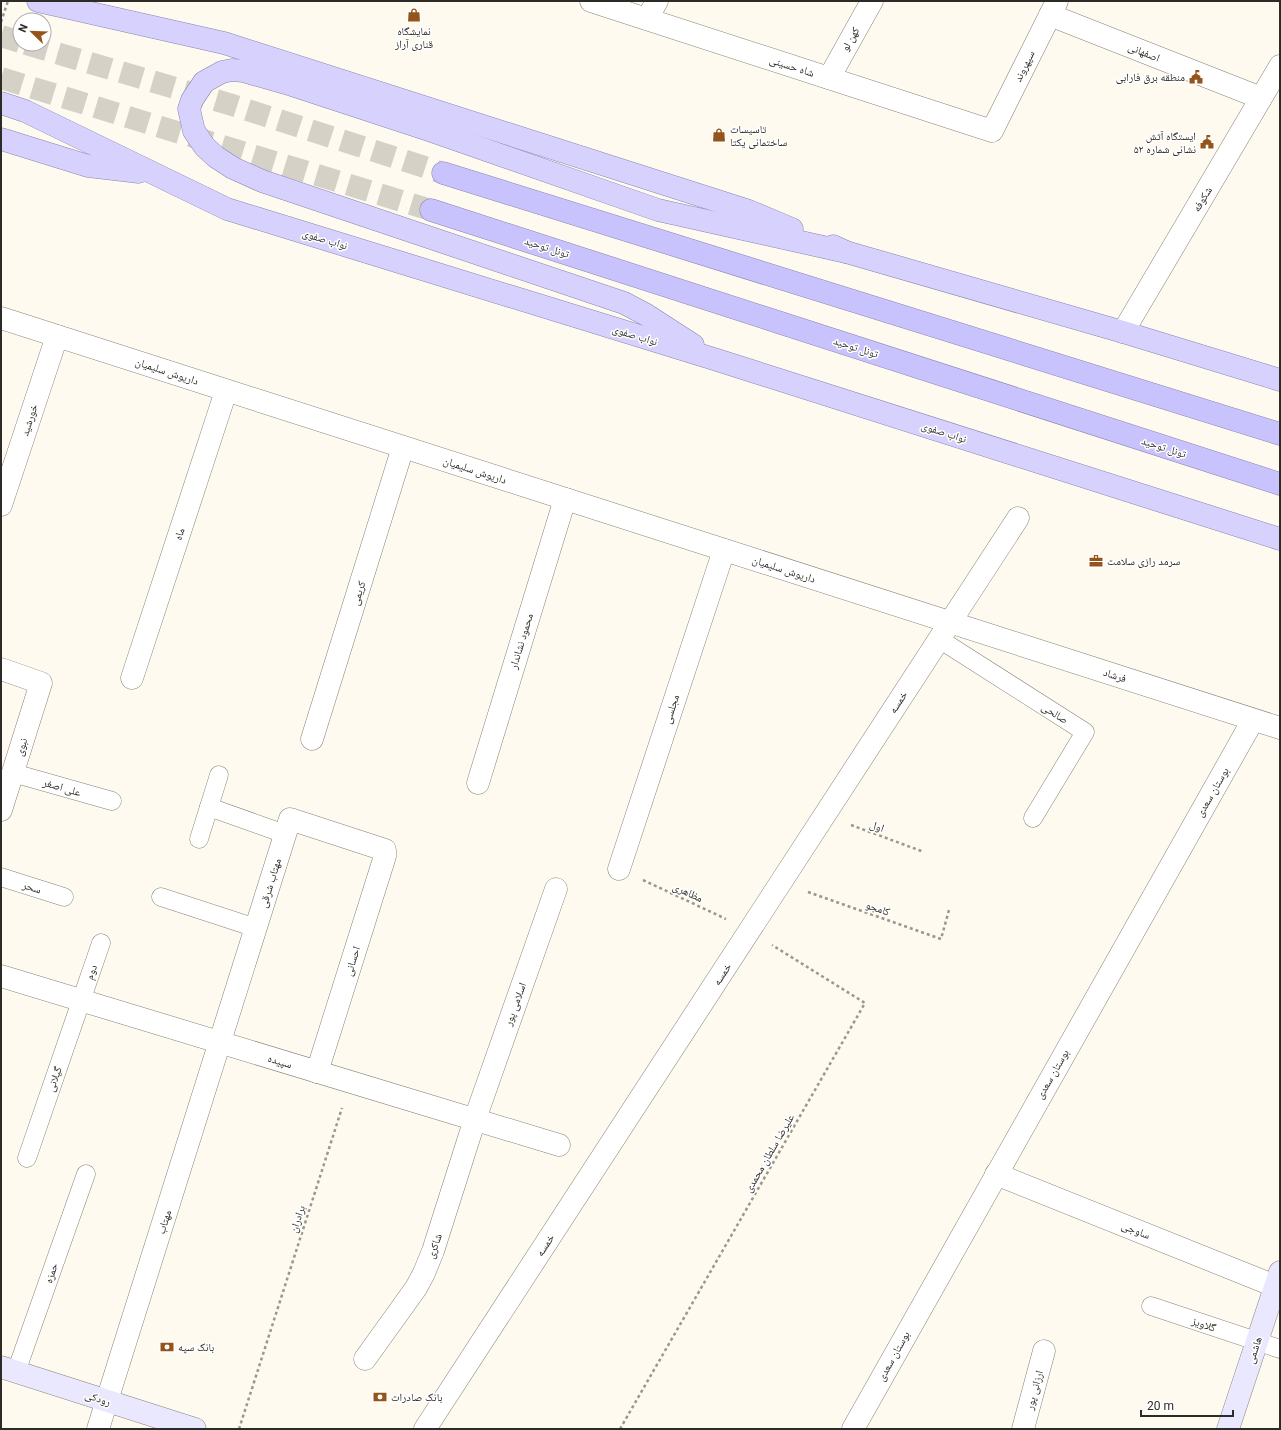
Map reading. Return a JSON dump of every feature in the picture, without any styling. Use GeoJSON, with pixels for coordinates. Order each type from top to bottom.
{"type":"FeatureCollection","features":[{"type":"Feature","properties":{"kind":"highway"},"geometry":{"type":"LineString","coordinates":[[443,173],[1280,434]]}},
{"type":"Feature","properties":{"kind":"highway","name":"تونل توحید"},"geometry":{"type":"LineString","coordinates":[[432,210],[1280,484]]}},
{"type":"Feature","properties":{"kind":"main road"},"geometry":{"type":"LineString","coordinates":[[38,1],[232,45],[749,211],[846,252]]}},
{"type":"Feature","properties":{"kind":"main road"},"geometry":{"type":"LineString","coordinates":[[69,1],[92,13]]}},
{"type":"Feature","properties":{"kind":"main road"},"geometry":{"type":"LineString","coordinates":[[714,359],[645,314],[624,303],[269,184],[233,168],[216,157],[205,147],[194,131],[189,109],[192,100],[204,82],[212,76],[232,70],[242,71],[292,85],[429,130],[658,210],[846,252],[1123,332],[1280,380]]}},
{"type":"Feature","properties":{"kind":"main road","name":"نواب صفوی"},"geometry":{"type":"LineString","coordinates":[[1,103],[25,110],[227,209],[714,359],[1280,539]]}},
{"type":"Feature","properties":{"kind":"main road"},"geometry":{"type":"LineString","coordinates":[[1,139],[88,166],[156,174]]}},
{"type":"Feature","properties":{"kind":"main road","name":"هاشمی"},"geometry":{"type":"LineString","coordinates":[[1228,1429],[1278,1279]]}},
{"type":"Feature","properties":{"kind":"main road","name":"رودکی"},"geometry":{"type":"LineString","coordinates":[[9,1370],[195,1429]]}},
{"type":"Feature","properties":{"kind":"street","name":"شاه حسینی"},"geometry":{"type":"LineString","coordinates":[[591,1],[652,10],[829,78],[992,131]]}},
{"type":"Feature","properties":{"kind":"street","name":"کهن لو"},"geometry":{"type":"LineString","coordinates":[[829,78],[872,1]]}},
{"type":"Feature","properties":{"kind":"street","name":"اصفهانی"},"geometry":{"type":"LineString","coordinates":[[1053,8],[1261,98]]}},
{"type":"Feature","properties":{"kind":"street","name":"سپهروند"},"geometry":{"type":"LineString","coordinates":[[992,131],[1053,8]]}},
{"type":"Feature","properties":{"kind":"street","name":"شکوفه"},"geometry":{"type":"LineString","coordinates":[[1123,332],[1280,66]]}},
{"type":"Feature","properties":{"kind":"street","name":"داریوش سلیمیان"},"geometry":{"type":"LineString","coordinates":[[1,318],[724,550],[944,631]]}},
{"type":"Feature","properties":{"kind":"street","name":"خورشید"},"geometry":{"type":"LineString","coordinates":[[1,505],[57,336]]}},
{"type":"Feature","properties":{"kind":"street","name":"ماه"},"geometry":{"type":"LineString","coordinates":[[132,678],[226,390]]}},
{"type":"Feature","properties":{"kind":"street","name":"کریمی"},"geometry":{"type":"LineString","coordinates":[[312,739],[403,447]]}},
{"type":"Feature","properties":{"kind":"street","name":"محمود نشاندار"},"geometry":{"type":"LineString","coordinates":[[478,783],[565,499]]}},
{"type":"Feature","properties":{"kind":"street","name":"خمسه"},"geometry":{"type":"LineString","coordinates":[[426,1429],[1018,518]]}},
{"type":"Feature","properties":{"kind":"street","name":"مجلسی"},"geometry":{"type":"LineString","coordinates":[[619,869],[724,550]]}},
{"type":"Feature","properties":{"kind":"street","name":"فرشاد"},"geometry":{"type":"LineString","coordinates":[[944,631],[1280,728]]}},
{"type":"Feature","properties":{"kind":"street","name":"نبوی"},"geometry":{"type":"LineString","coordinates":[[1,669],[41,683],[1,810]]}},
{"type":"Feature","properties":{"kind":"street","name":"بوستان سعدی"},"geometry":{"type":"LineString","coordinates":[[853,1429],[1253,720]]}},
{"type":"Feature","properties":{"kind":"street","name":"مهتاب شرقی"},"geometry":{"type":"LineString","coordinates":[[220,1043],[290,819],[385,850]]}},
{"type":"Feature","properties":{"kind":"street","name":"احسانی"},"geometry":{"type":"LineString","coordinates":[[317,1072],[385,856],[385,850]]}},
{"type":"Feature","properties":{"kind":"street","name":"اسلامی پور"},"geometry":{"type":"LineString","coordinates":[[475,1119],[556,889]]}},
{"type":"Feature","properties":{"kind":"street","name":"سپیده"},"geometry":{"type":"LineString","coordinates":[[1,976],[559,1145]]}},
{"type":"Feature","properties":{"kind":"street","name":"مهتاب"},"geometry":{"type":"LineString","coordinates":[[98,1429],[220,1043]]}},
{"type":"Feature","properties":{"kind":"street","name":"شاکری"},"geometry":{"type":"LineString","coordinates":[[365,1358],[416,1288],[424,1273],[433,1251],[475,1119]]}},
{"type":"Feature","properties":{"kind":"street","name":"ساوجی"},"geometry":{"type":"LineString","coordinates":[[996,1174],[1278,1279]]}},
{"type":"Feature","properties":{"kind":"street","name":"ارزانی پور"},"geometry":{"type":"LineString","coordinates":[[1023,1429],[1044,1351]]}},
{"type":"Feature","properties":{"kind":"lane","name":"صالحی"},"geometry":{"type":"LineString","coordinates":[[944,631],[1085,732],[1033,818]]}},
{"type":"Feature","properties":{"kind":"lane","name":"علی اصغر"},"geometry":{"type":"LineString","coordinates":[[13,773],[112,801]]}},
{"type":"Feature","properties":{"kind":"lane"},"geometry":{"type":"LineString","coordinates":[[199,839],[220,775]]}},
{"type":"Feature","properties":{"kind":"lane"},"geometry":{"type":"LineString","coordinates":[[209,807],[285,834]]}},
{"type":"Feature","properties":{"kind":"lane","name":"سحر"},"geometry":{"type":"LineString","coordinates":[[1,877],[64,897]]}},
{"type":"Feature","properties":{"kind":"lane"},"geometry":{"type":"LineString","coordinates":[[161,897],[256,928]]}},
{"type":"Feature","properties":{"kind":"lane","name":"دوم"},"geometry":{"type":"LineString","coordinates":[[81,1001],[101,943]]}},
{"type":"Feature","properties":{"kind":"lane","name":"گیلانی"},"geometry":{"type":"LineString","coordinates":[[27,1158],[81,1001]]}},
{"type":"Feature","properties":{"kind":"lane","name":"حمزه"},"geometry":{"type":"LineString","coordinates":[[9,1370],[86,1174]]}},
{"type":"Feature","properties":{"kind":"lane","name":"گلاویز"},"geometry":{"type":"LineString","coordinates":[[1150,1306],[1280,1349]]}},
{"type":"Feature","properties":{"kind":"path"},"geometry":{"type":"LineString","coordinates":[[1,22],[8,1]]}},
{"type":"Feature","properties":{"kind":"path","name":"اول"},"geometry":{"type":"LineString","coordinates":[[825,816],[924,852]]}},
{"type":"Feature","properties":{"kind":"path","name":"مظاهری"},"geometry":{"type":"LineString","coordinates":[[619,869],[750,931]]}},
{"type":"Feature","properties":{"kind":"path","name":"کامجو"},"geometry":{"type":"LineString","coordinates":[[781,882],[941,939],[949,910]]}},
{"type":"Feature","properties":{"kind":"path","name":"علیرضا سلطان محمدی"},"geometry":{"type":"LineString","coordinates":[[620,1429],[865,1003],[750,931]]}},
{"type":"Feature","properties":{"kind":"path","name":"برادران"},"geometry":{"type":"LineString","coordinates":[[239,1429],[350,1082]]}},
{"type":"Feature","properties":{"kind":"tunnel"},"geometry":{"type":"LineString","coordinates":[[1,36],[12,39]]}},
{"type":"Feature","properties":{"kind":"tunnel"},"geometry":{"type":"LineString","coordinates":[[52,52],[229,104],[443,173]]}},
{"type":"Feature","properties":{"kind":"tunnel"},"geometry":{"type":"LineString","coordinates":[[1,78],[431,210]]}},
{"type":"Feature","properties":{"kind":"place","name":"نمایشگاه قناری آراز"},"geometry":{"type":"Point","coordinates":[414,15]}},
{"type":"Feature","properties":{"kind":"place","name":"منطقه برق فارابی"},"geometry":{"type":"Point","coordinates":[1196,77]}},
{"type":"Feature","properties":{"kind":"place","name":"تاسیسات ساختمانی یکتا"},"geometry":{"type":"Point","coordinates":[719,135]}},
{"type":"Feature","properties":{"kind":"place","name":"ایستگاه آتش نشانی شماره ۵۲"},"geometry":{"type":"Point","coordinates":[1207,142]}},
{"type":"Feature","properties":{"kind":"place","name":"سرمد رازی سلامت"},"geometry":{"type":"Point","coordinates":[1096,561]}},
{"type":"Feature","properties":{"kind":"place","name":"بانک سپه"},"geometry":{"type":"Point","coordinates":[167,1347]}},
{"type":"Feature","properties":{"kind":"place","name":"بانک صادرات"},"geometry":{"type":"Point","coordinates":[380,1397]}}]}
